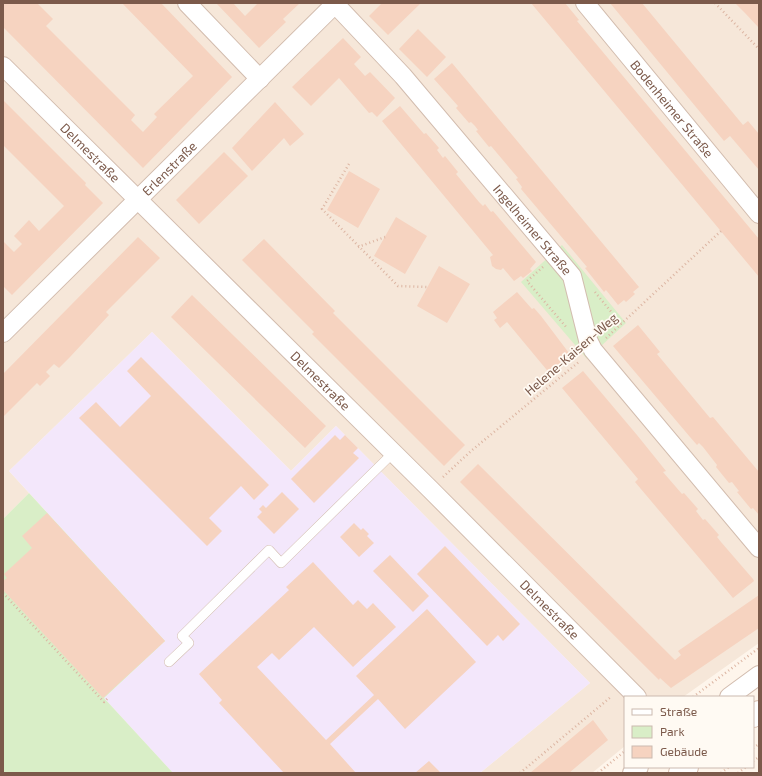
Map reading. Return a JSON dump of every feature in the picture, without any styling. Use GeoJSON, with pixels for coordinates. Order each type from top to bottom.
{"type":"FeatureCollection","features":[{"type":"Feature","properties":{"kind":"street"},"geometry":{"type":"LineString","coordinates":[[187,3],[260,79]]}},
{"type":"Feature","properties":{"kind":"street","name":"Erlenstraße"},"geometry":{"type":"LineString","coordinates":[[5,326],[137,200],[336,3]]}},
{"type":"Feature","properties":{"kind":"street","name":"Ingelheimer Straße"},"geometry":{"type":"LineString","coordinates":[[336,3],[403,76],[572,276],[588,340],[593,350],[759,548]]}},
{"type":"Feature","properties":{"kind":"street","name":"Bodenheimer Straße"},"geometry":{"type":"LineString","coordinates":[[585,3],[759,214]]}},
{"type":"Feature","properties":{"kind":"street","name":"Delmestraße"},"geometry":{"type":"LineString","coordinates":[[3,66],[430,489],[631,691]]}},
{"type":"Feature","properties":{"kind":"street"},"geometry":{"type":"LineString","coordinates":[[730,696],[759,675]]}},
{"type":"Feature","properties":{"kind":"lane"},"geometry":{"type":"LineString","coordinates":[[169,662],[189,643],[182,636],[269,550],[281,563],[393,453]]}},
{"type":"Feature","properties":{"kind":"path"},"geometry":{"type":"LineString","coordinates":[[715,3],[759,49]]}},
{"type":"Feature","properties":{"kind":"path"},"geometry":{"type":"LineString","coordinates":[[350,164],[322,209],[398,286],[428,286]]}},
{"type":"Feature","properties":{"kind":"path","name":"Helene-Kaisen-Weg"},"geometry":{"type":"LineString","coordinates":[[430,489],[471,451],[593,350],[721,231]]}},
{"type":"Feature","properties":{"kind":"path"},"geometry":{"type":"LineString","coordinates":[[358,247],[385,237]]}},
{"type":"Feature","properties":{"kind":"path"},"geometry":{"type":"LineString","coordinates":[[555,256],[527,281],[571,332]]}},
{"type":"Feature","properties":{"kind":"path"},"geometry":{"type":"LineString","coordinates":[[572,276],[582,276],[621,324]]}},
{"type":"Feature","properties":{"kind":"path"},"geometry":{"type":"LineString","coordinates":[[3,593],[104,702],[108,698]]}},
{"type":"Feature","properties":{"kind":"path"},"geometry":{"type":"LineString","coordinates":[[693,696],[759,648]]}},
{"type":"Feature","properties":{"kind":"path"},"geometry":{"type":"LineString","coordinates":[[520,773],[624,696]]}},
{"type":"Feature","properties":{"kind":"path"},"geometry":{"type":"LineString","coordinates":[[598,773],[624,752]]}},
{"type":"Feature","properties":{"kind":"shaded area"},"geometry":{"type":"Polygon","coordinates":[[[3,3],[759,3],[759,643],[684,696],[624,696],[624,747],[592,773],[480,773],[590,683],[336,426],[291,471],[152,332],[9,471],[29,493],[3,519],[3,3]]]}},
{"type":"Feature","properties":{"kind":"shaded area"},"geometry":{"type":"Polygon","coordinates":[[[152,332],[291,471],[336,426],[590,683],[480,773],[173,773],[104,698],[165,641],[9,471],[152,332]]]}},
{"type":"Feature","properties":{"kind":"green space"},"geometry":{"type":"Polygon","coordinates":[[[562,245],[626,323],[587,359],[521,282],[562,245]]]}},
{"type":"Feature","properties":{"kind":"green space"},"geometry":{"type":"Polygon","coordinates":[[[29,493],[165,641],[104,698],[173,773],[3,773],[3,519],[29,493]]]}},
{"type":"Feature","properties":{"kind":"building"},"geometry":{"type":"Polygon","coordinates":[[[3,3],[37,3],[53,19],[46,26],[135,115],[131,120],[143,132],[157,117],[154,114],[193,76],[122,3],[161,3],[232,77],[143,168],[3,27],[3,3]]]}},
{"type":"Feature","properties":{"kind":"building"},"geometry":{"type":"Polygon","coordinates":[[[216,3],[233,3],[245,16],[258,3],[300,3],[283,19],[286,22],[259,48],[216,3]]]}},
{"type":"Feature","properties":{"kind":"building"},"geometry":{"type":"Polygon","coordinates":[[[382,3],[421,3],[388,35],[369,16],[382,3]]]}},
{"type":"Feature","properties":{"kind":"building"},"geometry":{"type":"Polygon","coordinates":[[[531,3],[565,3],[579,20],[577,21],[759,239],[759,277],[531,3]]]}},
{"type":"Feature","properties":{"kind":"building"},"geometry":{"type":"Polygon","coordinates":[[[610,3],[642,3],[743,125],[748,121],[759,134],[759,170],[730,136],[724,141],[610,3]]]}},
{"type":"Feature","properties":{"kind":"building"},"geometry":{"type":"Polygon","coordinates":[[[735,3],[759,3],[759,28],[745,13],[735,3]]]}},
{"type":"Feature","properties":{"kind":"building"},"geometry":{"type":"Polygon","coordinates":[[[418,29],[446,57],[427,77],[399,49],[418,29]]]}},
{"type":"Feature","properties":{"kind":"building"},"geometry":{"type":"Polygon","coordinates":[[[343,38],[361,57],[354,64],[365,76],[370,72],[395,98],[377,117],[372,112],[369,113],[339,78],[311,106],[292,87],[343,38]]]}},
{"type":"Feature","properties":{"kind":"building"},"geometry":{"type":"Polygon","coordinates":[[[452,63],[639,287],[633,292],[635,294],[626,302],[624,300],[618,305],[606,290],[604,292],[585,268],[587,267],[521,189],[522,187],[516,179],[518,178],[491,146],[489,147],[476,131],[478,130],[475,126],[471,122],[469,123],[456,108],[458,106],[434,79],[452,63]]]}},
{"type":"Feature","properties":{"kind":"building"},"geometry":{"type":"Polygon","coordinates":[[[3,100],[86,183],[85,185],[103,203],[12,295],[3,286],[3,241],[14,252],[22,244],[14,236],[29,220],[39,231],[64,206],[3,145],[3,100]]]}},
{"type":"Feature","properties":{"kind":"building"},"geometry":{"type":"Polygon","coordinates":[[[275,102],[304,134],[290,146],[284,138],[252,171],[232,148],[275,102]]]}},
{"type":"Feature","properties":{"kind":"building"},"geometry":{"type":"Polygon","coordinates":[[[400,106],[424,134],[426,133],[439,148],[437,150],[443,158],[445,156],[458,172],[456,174],[479,202],[483,206],[485,204],[491,212],[493,211],[536,262],[530,269],[532,271],[523,278],[521,276],[514,281],[503,268],[501,270],[492,266],[490,257],[493,255],[382,121],[400,106]]]}},
{"type":"Feature","properties":{"kind":"building"},"geometry":{"type":"Polygon","coordinates":[[[224,152],[248,176],[199,224],[176,200],[224,152]]]}},
{"type":"Feature","properties":{"kind":"building"},"geometry":{"type":"Polygon","coordinates":[[[349,171],[380,189],[358,228],[327,210],[349,171]]]}},
{"type":"Feature","properties":{"kind":"building"},"geometry":{"type":"Polygon","coordinates":[[[396,217],[427,236],[405,274],[374,256],[396,217]]]}},
{"type":"Feature","properties":{"kind":"building"},"geometry":{"type":"Polygon","coordinates":[[[138,237],[160,258],[106,312],[109,315],[70,357],[59,368],[54,364],[46,372],[50,376],[40,386],[37,383],[3,417],[3,374],[138,237]]]}},
{"type":"Feature","properties":{"kind":"building"},"geometry":{"type":"Polygon","coordinates":[[[264,239],[335,311],[333,313],[465,445],[444,466],[312,334],[314,332],[242,260],[264,239]]]}},
{"type":"Feature","properties":{"kind":"building"},"geometry":{"type":"Polygon","coordinates":[[[439,266],[470,284],[447,323],[417,306],[439,266]]]}},
{"type":"Feature","properties":{"kind":"building"},"geometry":{"type":"Polygon","coordinates":[[[517,292],[532,309],[534,308],[541,316],[572,357],[551,375],[507,322],[500,328],[494,320],[497,318],[493,312],[517,292]]]}},
{"type":"Feature","properties":{"kind":"building"},"geometry":{"type":"Polygon","coordinates":[[[192,295],[326,426],[305,448],[171,317],[192,295]]]}},
{"type":"Feature","properties":{"kind":"building"},"geometry":{"type":"Polygon","coordinates":[[[638,325],[660,352],[657,354],[710,418],[713,417],[759,472],[759,515],[753,508],[751,509],[737,492],[739,491],[732,482],[729,483],[716,467],[717,465],[703,447],[699,443],[697,445],[613,346],[638,325]]]}},
{"type":"Feature","properties":{"kind":"building"},"geometry":{"type":"Polygon","coordinates":[[[141,357],[269,485],[254,500],[241,486],[209,518],[222,531],[207,546],[79,418],[96,402],[120,427],[151,396],[127,371],[141,357]]]}},
{"type":"Feature","properties":{"kind":"building"},"geometry":{"type":"Polygon","coordinates":[[[583,371],[666,471],[663,472],[682,494],[684,493],[698,509],[696,511],[703,520],[705,519],[719,535],[717,537],[753,579],[754,581],[733,598],[635,482],[638,479],[562,388],[583,371]]]}},
{"type":"Feature","properties":{"kind":"building"},"geometry":{"type":"Polygon","coordinates":[[[335,435],[340,440],[345,435],[358,448],[353,453],[359,458],[314,503],[291,479],[335,435]]]}},
{"type":"Feature","properties":{"kind":"building"},"geometry":{"type":"Polygon","coordinates":[[[478,464],[675,660],[681,655],[678,651],[759,595],[759,628],[671,688],[660,678],[659,680],[460,482],[478,464]]]}},
{"type":"Feature","properties":{"kind":"building"},"geometry":{"type":"Polygon","coordinates":[[[282,492],[299,509],[274,534],[257,517],[262,512],[259,509],[263,505],[266,508],[282,492]]]}},
{"type":"Feature","properties":{"kind":"building"},"geometry":{"type":"Polygon","coordinates":[[[47,513],[165,641],[103,698],[3,590],[3,581],[7,578],[4,574],[32,548],[22,536],[47,513]]]}},
{"type":"Feature","properties":{"kind":"building"},"geometry":{"type":"Polygon","coordinates":[[[354,523],[361,530],[363,528],[369,534],[367,536],[374,543],[359,557],[340,537],[354,523]]]}},
{"type":"Feature","properties":{"kind":"building"},"geometry":{"type":"Polygon","coordinates":[[[445,546],[520,624],[503,641],[498,635],[487,646],[417,574],[445,546]]]}},
{"type":"Feature","properties":{"kind":"building"},"geometry":{"type":"Polygon","coordinates":[[[390,555],[429,596],[413,612],[373,571],[390,555]]]}},
{"type":"Feature","properties":{"kind":"building"},"geometry":{"type":"Polygon","coordinates":[[[313,562],[353,605],[358,600],[367,609],[373,603],[396,627],[353,667],[314,627],[279,660],[272,653],[257,667],[326,740],[374,695],[356,676],[427,609],[476,662],[405,729],[378,699],[330,744],[356,773],[284,773],[219,703],[222,700],[199,674],[289,590],[286,587],[313,562]]]}},
{"type":"Feature","properties":{"kind":"building"},"geometry":{"type":"Polygon","coordinates":[[[593,720],[608,740],[569,773],[530,773],[593,720]]]}},
{"type":"Feature","properties":{"kind":"building"},"geometry":{"type":"Polygon","coordinates":[[[429,761],[441,773],[415,773],[429,761]]]}}]}
